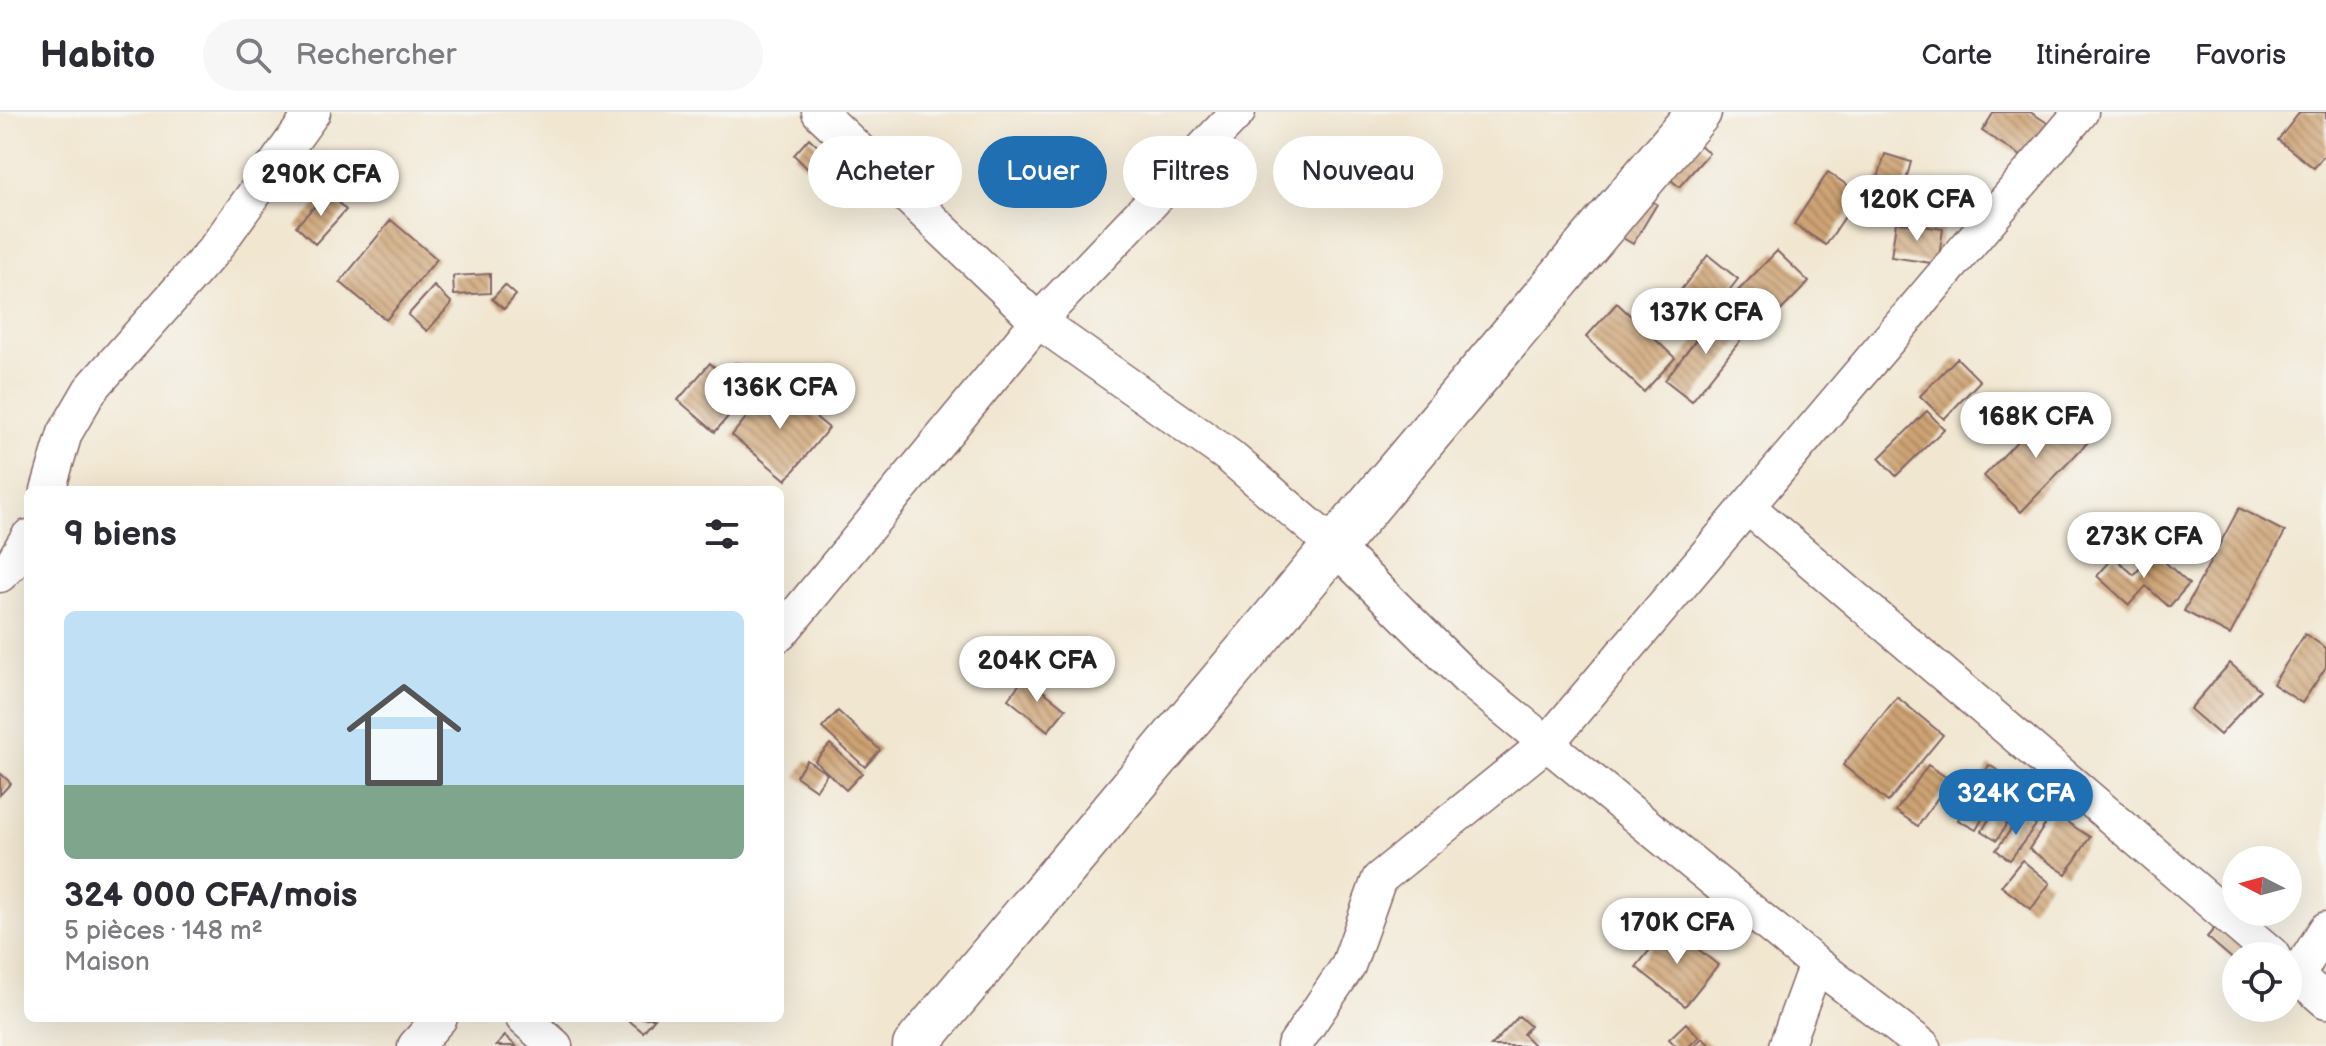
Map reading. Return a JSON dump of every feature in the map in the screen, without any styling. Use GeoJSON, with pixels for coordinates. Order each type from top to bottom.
{"type":"FeatureCollection","features":[{"type":"Feature","properties":{"kind":"street"},"geometry":{"type":"LineString","coordinates":[[49,486],[65,433],[90,390],[214,250],[313,112]]}},
{"type":"Feature","properties":{"kind":"street"},"geometry":{"type":"LineString","coordinates":[[819,112],[1038,321],[1229,456],[1335,547],[1467,678],[1816,964],[1923,1046]]}},
{"type":"Feature","properties":{"kind":"street"},"geometry":{"type":"LineString","coordinates":[[784,629],[1038,321],[1238,112]]}},
{"type":"Feature","properties":{"kind":"street"},"geometry":{"type":"LineString","coordinates":[[915,1046],[1699,112]]}},
{"type":"Feature","properties":{"kind":"street"},"geometry":{"type":"LineString","coordinates":[[1294,1046],[1348,966],[1379,879],[1548,742],[2081,112]]}},
{"type":"Feature","properties":{"kind":"street"},"geometry":{"type":"LineString","coordinates":[[1749,508],[2257,942]]}},
{"type":"Feature","properties":{"kind":"street"},"geometry":{"type":"LineString","coordinates":[[0,575],[13,562],[24,544]]}},
{"type":"Feature","properties":{"kind":"street"},"geometry":{"type":"LineString","coordinates":[[2302,952],[2326,929]]}},
{"type":"Feature","properties":{"kind":"street"},"geometry":{"type":"LineString","coordinates":[[1786,1046],[1816,964]]}},
{"type":"Feature","properties":{"kind":"street"},"geometry":{"type":"LineString","coordinates":[[2302,981],[2326,1001]]}},
{"type":"Feature","properties":{"kind":"street"},"geometry":{"type":"LineString","coordinates":[[415,1046],[436,1022]]}},
{"type":"Feature","properties":{"kind":"street"},"geometry":{"type":"LineString","coordinates":[[528,1022],[555,1046]]}},
{"type":"Feature","properties":{"kind":"building"},"geometry":{"type":"Polygon","coordinates":[[[1994,112],[2030,112],[2054,127],[2032,163],[1982,131],[1994,112]]]}},
{"type":"Feature","properties":{"kind":"building"},"geometry":{"type":"Polygon","coordinates":[[[2300,112],[2326,112],[2326,153],[2314,168],[2278,140],[2300,112]]]}},
{"type":"Feature","properties":{"kind":"building"},"geometry":{"type":"Polygon","coordinates":[[[1680,127],[1709,153],[1679,187],[1650,161],[1680,127]]]}},
{"type":"Feature","properties":{"kind":"building"},"geometry":{"type":"Polygon","coordinates":[[[808,139],[808,169],[794,155],[808,139]]]}},
{"type":"Feature","properties":{"kind":"building"},"geometry":{"type":"Polygon","coordinates":[[[359,152],[378,169],[351,199],[332,183],[359,152]]]}},
{"type":"Feature","properties":{"kind":"building"},"geometry":{"type":"Polygon","coordinates":[[[1885,154],[1911,162],[1896,217],[1869,209],[1885,154]]]}},
{"type":"Feature","properties":{"kind":"building"},"geometry":{"type":"Polygon","coordinates":[[[1828,172],[1860,194],[1826,245],[1794,224],[1828,172]]]}},
{"type":"Feature","properties":{"kind":"building"},"geometry":{"type":"Polygon","coordinates":[[[1628,187],[1657,204],[1633,244],[1604,227],[1628,187]]]}},
{"type":"Feature","properties":{"kind":"building"},"geometry":{"type":"Polygon","coordinates":[[[328,192],[346,210],[315,244],[296,226],[328,192]]]}},
{"type":"Feature","properties":{"kind":"building"},"geometry":{"type":"Polygon","coordinates":[[[391,220],[437,259],[386,320],[340,282],[391,220]]]}},
{"type":"Feature","properties":{"kind":"building"},"geometry":{"type":"Polygon","coordinates":[[[1896,222],[1943,229],[1938,264],[1891,257],[1896,222]]]}},
{"type":"Feature","properties":{"kind":"building"},"geometry":{"type":"Polygon","coordinates":[[[1777,251],[1809,282],[1757,335],[1725,304],[1777,251]]]}},
{"type":"Feature","properties":{"kind":"building"},"geometry":{"type":"Polygon","coordinates":[[[1708,255],[1738,279],[1697,332],[1666,309],[1708,255]]]}},
{"type":"Feature","properties":{"kind":"building"},"geometry":{"type":"Polygon","coordinates":[[[490,274],[490,293],[454,295],[453,276],[490,274]]]}},
{"type":"Feature","properties":{"kind":"building"},"geometry":{"type":"Polygon","coordinates":[[[505,285],[516,295],[504,309],[492,299],[505,285]]]}},
{"type":"Feature","properties":{"kind":"building"},"geometry":{"type":"Polygon","coordinates":[[[434,286],[452,303],[427,331],[408,315],[434,286]]]}},
{"type":"Feature","properties":{"kind":"building"},"geometry":{"type":"Polygon","coordinates":[[[1617,303],[1675,358],[1644,392],[1586,337],[1617,303]]]}},
{"type":"Feature","properties":{"kind":"building"},"geometry":{"type":"Polygon","coordinates":[[[1719,310],[1747,332],[1692,401],[1665,380],[1719,310]]]}},
{"type":"Feature","properties":{"kind":"building"},"geometry":{"type":"Polygon","coordinates":[[[1957,358],[1980,381],[1944,419],[1920,396],[1957,358]]]}},
{"type":"Feature","properties":{"kind":"building"},"geometry":{"type":"Polygon","coordinates":[[[710,363],[724,376],[735,363],[757,382],[715,432],[678,400],[710,363]]]}},
{"type":"Feature","properties":{"kind":"building"},"geometry":{"type":"Polygon","coordinates":[[[774,383],[829,428],[786,480],[732,435],[774,383]]]}},
{"type":"Feature","properties":{"kind":"building"},"geometry":{"type":"Polygon","coordinates":[[[2050,407],[2087,443],[2021,512],[1984,476],[2050,407]]]}},
{"type":"Feature","properties":{"kind":"building"},"geometry":{"type":"Polygon","coordinates":[[[1927,411],[1944,429],[1896,476],[1879,458],[1927,411]]]}},
{"type":"Feature","properties":{"kind":"building"},"geometry":{"type":"Polygon","coordinates":[[[2239,508],[2285,532],[2230,635],[2184,611],[2239,508]]]}},
{"type":"Feature","properties":{"kind":"building"},"geometry":{"type":"Polygon","coordinates":[[[2154,552],[2189,584],[2169,607],[2146,586],[2129,605],[2097,576],[2114,557],[2134,575],[2154,552]]]}},
{"type":"Feature","properties":{"kind":"building"},"geometry":{"type":"Polygon","coordinates":[[[2305,634],[2326,648],[2326,667],[2302,703],[2273,684],[2305,634]]]}},
{"type":"Feature","properties":{"kind":"building"},"geometry":{"type":"Polygon","coordinates":[[[2230,663],[2260,690],[2220,735],[2190,709],[2230,663]]]}},
{"type":"Feature","properties":{"kind":"building"},"geometry":{"type":"Polygon","coordinates":[[[1025,677],[1066,709],[1048,731],[1008,699],[1025,677]]]}},
{"type":"Feature","properties":{"kind":"building"},"geometry":{"type":"Polygon","coordinates":[[[1897,697],[1943,735],[1888,802],[1843,765],[1897,697]]]}},
{"type":"Feature","properties":{"kind":"building"},"geometry":{"type":"Polygon","coordinates":[[[838,711],[880,750],[865,767],[822,728],[838,711]]]}},
{"type":"Feature","properties":{"kind":"building"},"geometry":{"type":"Polygon","coordinates":[[[830,744],[862,773],[846,790],[815,761],[830,744]]]}},
{"type":"Feature","properties":{"kind":"building"},"geometry":{"type":"Polygon","coordinates":[[[807,760],[827,774],[816,790],[796,776],[807,760]]]}},
{"type":"Feature","properties":{"kind":"building"},"geometry":{"type":"Polygon","coordinates":[[[1928,765],[1950,780],[1918,826],[1896,811],[1928,765]]]}},
{"type":"Feature","properties":{"kind":"building"},"geometry":{"type":"Polygon","coordinates":[[[1989,765],[2007,776],[1976,830],[1958,820],[1989,765]]]}},
{"type":"Feature","properties":{"kind":"building"},"geometry":{"type":"Polygon","coordinates":[[[0,773],[11,783],[0,795],[0,773]]]}},
{"type":"Feature","properties":{"kind":"building"},"geometry":{"type":"Polygon","coordinates":[[[2013,779],[2028,788],[1997,840],[1982,831],[2013,779]]]}},
{"type":"Feature","properties":{"kind":"building"},"geometry":{"type":"Polygon","coordinates":[[[2053,813],[2090,837],[2066,874],[2029,849],[2053,813]]]}},
{"type":"Feature","properties":{"kind":"building"},"geometry":{"type":"Polygon","coordinates":[[[2022,814],[2036,825],[2010,860],[1996,850],[2022,814]]]}},
{"type":"Feature","properties":{"kind":"building"},"geometry":{"type":"Polygon","coordinates":[[[2022,860],[2050,883],[2031,909],[2001,886],[2022,860]]]}},
{"type":"Feature","properties":{"kind":"building"},"geometry":{"type":"Polygon","coordinates":[[[2222,920],[2222,926],[2229,926],[2247,942],[2222,942],[2222,950],[2207,937],[2222,920]]]}},
{"type":"Feature","properties":{"kind":"building"},"geometry":{"type":"Polygon","coordinates":[[[1669,926],[1718,965],[1685,1006],[1636,967],[1669,926]]]}},
{"type":"Feature","properties":{"kind":"building"},"geometry":{"type":"Polygon","coordinates":[[[1519,1016],[1530,1026],[1523,1034],[1535,1046],[1491,1046],[1519,1016]]]}},
{"type":"Feature","properties":{"kind":"building"},"geometry":{"type":"Polygon","coordinates":[[[631,1022],[652,1022],[643,1032],[631,1022]]]}},
{"type":"Feature","properties":{"kind":"building"},"geometry":{"type":"Polygon","coordinates":[[[1686,1023],[1699,1037],[1689,1046],[1676,1046],[1669,1039],[1686,1023]]]}},
{"type":"Feature","properties":{"kind":"building"},"geometry":{"type":"Polygon","coordinates":[[[505,1036],[516,1046],[496,1046],[505,1036]]]}},
{"type":"Feature","properties":{"kind":"building"},"geometry":{"type":"Polygon","coordinates":[[[1702,1038],[1711,1046],[1694,1046],[1702,1038]]]}}]}
